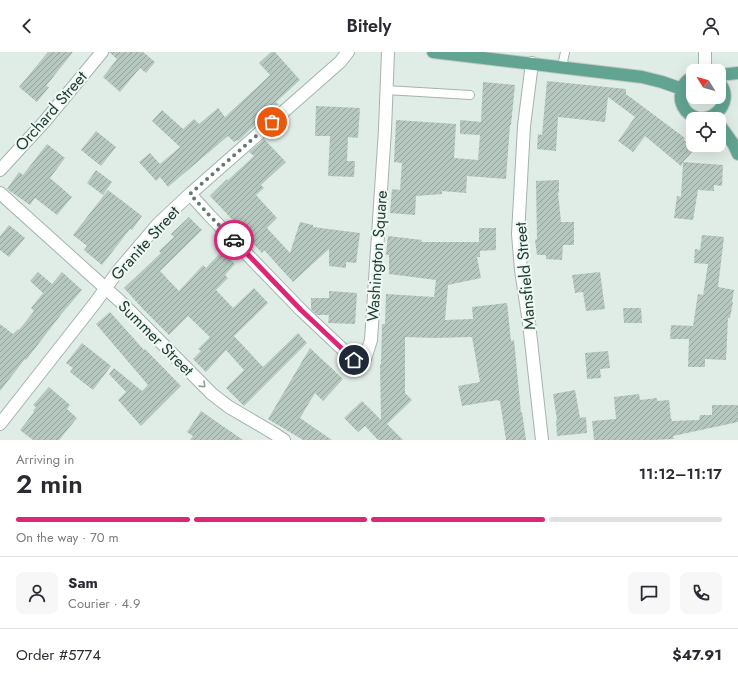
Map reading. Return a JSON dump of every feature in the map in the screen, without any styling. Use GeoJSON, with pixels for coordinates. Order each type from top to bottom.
{"type":"FeatureCollection","features":[{"type":"Feature","properties":{"kind":"main road"},"geometry":{"type":"LineString","coordinates":[[433,52],[642,77],[682,89]]}},
{"type":"Feature","properties":{"kind":"main road"},"geometry":{"type":"LineString","coordinates":[[726,74],[738,73]]}},
{"type":"Feature","properties":{"kind":"main road"},"geometry":{"type":"LineString","coordinates":[[686,82],[680,96],[681,102],[687,112]]}},
{"type":"Feature","properties":{"kind":"main road"},"geometry":{"type":"LineString","coordinates":[[726,134],[738,154]]}},
{"type":"Feature","properties":{"kind":"street","name":"Orchard Street"},"geometry":{"type":"LineString","coordinates":[[0,170],[45,121],[102,52]]}},
{"type":"Feature","properties":{"kind":"street","name":"Granite Street"},"geometry":{"type":"LineString","coordinates":[[0,424],[131,255],[158,224],[340,62],[348,52]]}},
{"type":"Feature","properties":{"kind":"street","name":"Washington Square"},"geometry":{"type":"LineString","coordinates":[[190,194],[301,310],[354,360],[364,358],[371,340],[388,52]]}},
{"type":"Feature","properties":{"kind":"street"},"geometry":{"type":"LineString","coordinates":[[705,52],[705,64]]}},
{"type":"Feature","properties":{"kind":"street","name":"Mansfield Street"},"geometry":{"type":"LineString","coordinates":[[532,63],[524,126],[518,234],[542,440]]}},
{"type":"Feature","properties":{"kind":"street","name":"Summer Street"},"geometry":{"type":"LineString","coordinates":[[0,193],[122,303],[212,394],[229,407],[284,440]]}},
{"type":"Feature","properties":{"kind":"lane"},"geometry":{"type":"LineString","coordinates":[[562,67],[565,52]]}},
{"type":"Feature","properties":{"kind":"lane"},"geometry":{"type":"LineString","coordinates":[[386,90],[470,95]]}},
{"type":"Feature","properties":{"kind":"building"},"geometry":{"type":"Polygon","coordinates":[[[48,52],[73,52],[46,86],[49,87],[37,102],[19,87],[48,52]]]}},
{"type":"Feature","properties":{"kind":"building"},"geometry":{"type":"Polygon","coordinates":[[[109,52],[143,52],[155,62],[146,73],[140,68],[120,92],[103,77],[117,59],[109,52]]]}},
{"type":"Feature","properties":{"kind":"building"},"geometry":{"type":"Polygon","coordinates":[[[271,52],[275,52],[300,80],[276,102],[278,104],[238,141],[237,140],[234,142],[228,136],[168,187],[160,177],[156,181],[139,162],[150,153],[160,164],[180,147],[152,121],[162,110],[183,129],[194,119],[199,124],[218,108],[225,117],[270,75],[259,63],[271,52]]]}},
{"type":"Feature","properties":{"kind":"building"},"geometry":{"type":"Polygon","coordinates":[[[547,81],[626,89],[626,94],[685,138],[686,152],[692,152],[681,166],[645,136],[633,152],[618,141],[635,117],[608,97],[605,122],[558,117],[556,151],[537,149],[538,134],[542,135],[547,81]]]}},
{"type":"Feature","properties":{"kind":"building"},"geometry":{"type":"Polygon","coordinates":[[[483,82],[515,85],[506,179],[467,176],[466,193],[442,191],[442,194],[416,196],[415,215],[390,213],[392,189],[400,190],[402,163],[394,162],[396,120],[456,124],[454,158],[478,160],[480,135],[460,134],[460,120],[481,122],[483,82]]]}},
{"type":"Feature","properties":{"kind":"building"},"geometry":{"type":"Polygon","coordinates":[[[316,106],[360,108],[358,138],[348,137],[347,161],[355,161],[354,177],[328,176],[330,136],[315,136],[316,106]]]}},
{"type":"Feature","properties":{"kind":"building"},"geometry":{"type":"Polygon","coordinates":[[[96,131],[116,147],[101,166],[81,150],[96,131]]]}},
{"type":"Feature","properties":{"kind":"building"},"geometry":{"type":"Polygon","coordinates":[[[264,139],[286,162],[261,185],[264,188],[256,195],[277,218],[267,228],[290,253],[300,222],[313,225],[313,227],[360,233],[356,263],[346,262],[346,268],[329,266],[329,249],[293,282],[264,250],[262,253],[210,196],[254,156],[249,152],[264,139]]]}},
{"type":"Feature","properties":{"kind":"building"},"geometry":{"type":"Polygon","coordinates":[[[47,144],[65,158],[50,178],[72,197],[57,215],[35,198],[30,205],[7,189],[19,172],[23,175],[47,144]]]}},
{"type":"Feature","properties":{"kind":"building"},"geometry":{"type":"Polygon","coordinates":[[[683,162],[723,165],[722,186],[714,185],[714,191],[698,190],[693,220],[674,218],[677,196],[681,197],[683,162]]]}},
{"type":"Feature","properties":{"kind":"building"},"geometry":{"type":"Polygon","coordinates":[[[96,170],[112,182],[103,195],[87,183],[96,170]]]}},
{"type":"Feature","properties":{"kind":"building"},"geometry":{"type":"Polygon","coordinates":[[[559,180],[558,193],[561,222],[574,222],[574,245],[563,245],[562,260],[546,259],[546,255],[537,255],[535,240],[537,239],[536,181],[559,180]]]}},
{"type":"Feature","properties":{"kind":"building"},"geometry":{"type":"Polygon","coordinates":[[[108,190],[142,216],[102,265],[84,250],[87,246],[73,235],[108,190]]]}},
{"type":"Feature","properties":{"kind":"building"},"geometry":{"type":"Polygon","coordinates":[[[189,217],[202,230],[160,271],[179,291],[203,265],[206,268],[222,251],[235,264],[225,275],[228,278],[216,290],[233,308],[254,288],[268,303],[234,336],[263,367],[298,333],[307,343],[244,406],[226,388],[244,370],[226,350],[206,372],[193,359],[201,351],[198,349],[210,337],[188,316],[169,335],[124,288],[161,253],[159,251],[174,237],[171,234],[189,217]]]}},
{"type":"Feature","properties":{"kind":"building"},"geometry":{"type":"Polygon","coordinates":[[[9,225],[25,238],[9,257],[0,250],[0,236],[9,225]]]}},
{"type":"Feature","properties":{"kind":"building"},"geometry":{"type":"Polygon","coordinates":[[[479,228],[496,228],[496,250],[480,251],[480,257],[477,257],[481,278],[448,285],[445,320],[473,319],[472,307],[507,303],[511,341],[514,340],[521,413],[522,412],[526,440],[506,440],[500,401],[498,400],[462,406],[458,386],[480,382],[472,337],[405,337],[405,393],[412,400],[387,424],[403,440],[378,440],[365,426],[358,432],[344,418],[362,401],[381,420],[380,364],[382,324],[385,324],[386,294],[434,297],[436,280],[389,274],[389,255],[386,255],[388,236],[422,240],[421,242],[479,242],[479,228]]]}},
{"type":"Feature","properties":{"kind":"building"},"geometry":{"type":"Polygon","coordinates":[[[702,235],[724,237],[718,287],[734,290],[733,302],[730,318],[728,318],[726,360],[705,359],[705,367],[688,367],[689,339],[670,339],[671,325],[693,326],[698,294],[703,295],[708,264],[694,263],[695,249],[700,250],[702,235]]]}},
{"type":"Feature","properties":{"kind":"building"},"geometry":{"type":"Polygon","coordinates":[[[38,272],[52,284],[62,272],[82,290],[0,391],[0,324],[13,334],[18,329],[19,330],[34,311],[31,308],[43,293],[30,281],[38,272]]]}},
{"type":"Feature","properties":{"kind":"building"},"geometry":{"type":"Polygon","coordinates":[[[600,272],[605,309],[586,311],[583,292],[575,293],[572,275],[600,272]]]}},
{"type":"Feature","properties":{"kind":"building"},"geometry":{"type":"Polygon","coordinates":[[[329,291],[357,293],[355,324],[328,323],[329,315],[317,315],[311,309],[311,298],[329,298],[329,291]]]}},
{"type":"Feature","properties":{"kind":"building"},"geometry":{"type":"Polygon","coordinates":[[[623,308],[641,308],[642,323],[624,323],[623,308]]]}},
{"type":"Feature","properties":{"kind":"building"},"geometry":{"type":"Polygon","coordinates":[[[110,312],[144,350],[145,349],[181,386],[141,426],[118,400],[126,392],[109,374],[114,368],[142,391],[148,385],[96,324],[110,312]]]}},
{"type":"Feature","properties":{"kind":"building"},"geometry":{"type":"Polygon","coordinates":[[[82,343],[111,366],[93,390],[70,372],[73,368],[66,363],[82,343]]]}},
{"type":"Feature","properties":{"kind":"building"},"geometry":{"type":"Polygon","coordinates":[[[310,348],[343,379],[323,401],[315,393],[300,418],[332,440],[303,440],[268,419],[310,348]]]}},
{"type":"Feature","properties":{"kind":"building"},"geometry":{"type":"Polygon","coordinates":[[[608,351],[610,368],[600,369],[601,378],[587,379],[585,353],[608,351]]]}},
{"type":"Feature","properties":{"kind":"building"},"geometry":{"type":"Polygon","coordinates":[[[49,387],[70,405],[67,409],[77,418],[59,440],[33,440],[20,430],[34,412],[33,411],[36,407],[33,405],[49,387]]]}},
{"type":"Feature","properties":{"kind":"building"},"geometry":{"type":"Polygon","coordinates":[[[575,390],[580,418],[586,417],[587,433],[557,436],[557,420],[553,394],[575,390]]]}},
{"type":"Feature","properties":{"kind":"building"},"geometry":{"type":"Polygon","coordinates":[[[639,394],[640,400],[657,398],[657,401],[669,400],[672,421],[699,420],[700,415],[712,415],[712,405],[738,405],[738,422],[673,436],[674,439],[594,440],[592,421],[616,419],[614,397],[639,394]]]}},
{"type":"Feature","properties":{"kind":"building"},"geometry":{"type":"Polygon","coordinates":[[[201,411],[243,440],[190,440],[193,436],[187,432],[201,411]]]}},
{"type":"Feature","properties":{"kind":"way so far"},"geometry":{"type":"LineString","coordinates":[[234,240],[190,194],[272,122]]}},
{"type":"Feature","properties":{"kind":"route"},"geometry":{"type":"LineString","coordinates":[[234,240],[301,310],[354,360]]}}]}
